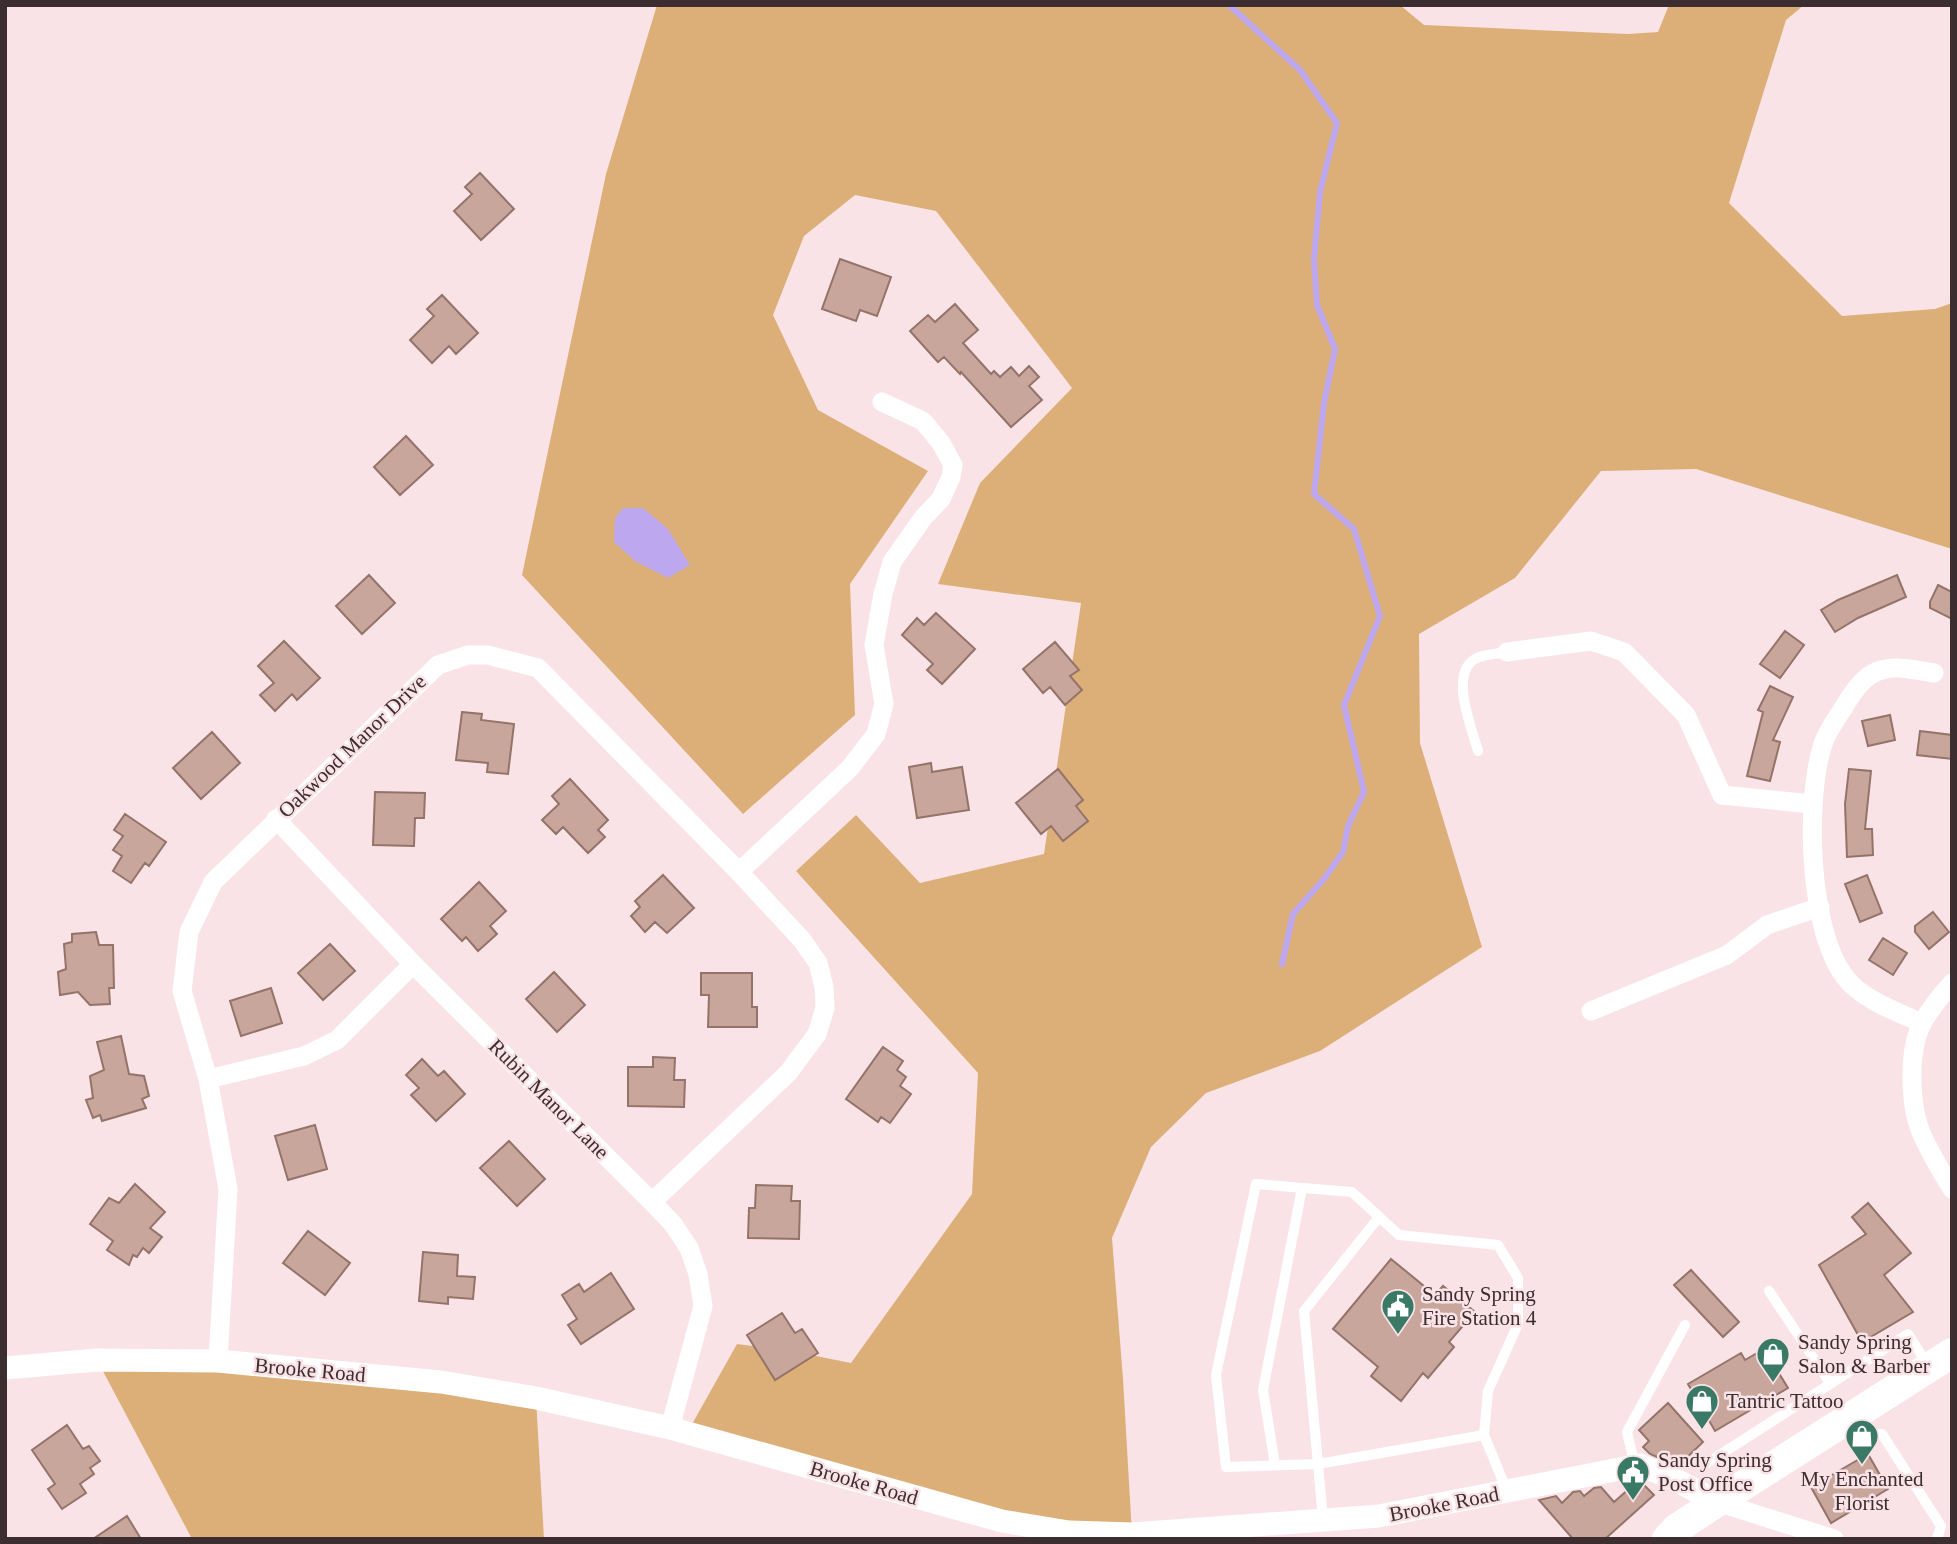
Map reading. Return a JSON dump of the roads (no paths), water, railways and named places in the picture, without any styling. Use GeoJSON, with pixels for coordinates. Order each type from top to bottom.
{"type":"FeatureCollection","features":[{"type":"Feature","properties":{"kind":"main road"},"geometry":{"type":"LineString","coordinates":[[1667,1539],[1676,1529],[1717,1502],[1940,1360]]}},
{"type":"Feature","properties":{"kind":"street"},"geometry":{"type":"LineString","coordinates":[[739,872],[850,768],[876,734],[884,704],[874,645],[892,562],[923,518],[941,499],[951,477],[953,465],[941,443],[923,421],[882,402]]}},
{"type":"Feature","properties":{"kind":"street"},"geometry":{"type":"LineString","coordinates":[[1507,652],[1591,641],[1624,652],[1686,715],[1722,795],[1812,804]]}},
{"type":"Feature","properties":{"kind":"street","name":"Oakwood Manor Drive"},"geometry":{"type":"LineString","coordinates":[[218,1361],[228,1189],[208,1079],[182,991],[189,932],[213,882],[438,665],[468,655],[488,655],[538,668],[739,872],[802,940],[818,963],[824,987],[825,1009],[817,1034],[788,1073],[652,1202]]}},
{"type":"Feature","properties":{"kind":"street"},"geometry":{"type":"LineString","coordinates":[[1922,1023],[1873,1000],[1845,978],[1828,945],[1812,862],[1812,804],[1824,742],[1852,693],[1871,675],[1895,667],[1934,673]]}},
{"type":"Feature","properties":{"kind":"street","name":"Rubin Manor Lane"},"geometry":{"type":"LineString","coordinates":[[276,819],[414,964],[652,1202],[673,1224],[689,1248],[698,1273],[703,1306],[670,1428]]}},
{"type":"Feature","properties":{"kind":"street"},"geometry":{"type":"LineString","coordinates":[[1591,1011],[1727,955],[1767,925],[1820,907]]}},
{"type":"Feature","properties":{"kind":"street"},"geometry":{"type":"LineString","coordinates":[[208,1079],[304,1056],[337,1040],[414,964]]}},
{"type":"Feature","properties":{"kind":"street"},"geometry":{"type":"LineString","coordinates":[[1952,983],[1922,1023],[1913,1054],[1912,1078],[1918,1125],[1952,1189]]}},
{"type":"Feature","properties":{"kind":"street","name":"Brooke Road"},"geometry":{"type":"LineString","coordinates":[[5,1368],[97,1360],[218,1361],[441,1382],[536,1398],[670,1428],[1002,1521],[1069,1532],[1132,1534],[1379,1516],[1640,1465],[1717,1502]]}},
{"type":"Feature","properties":{"kind":"street"},"geometry":{"type":"LineString","coordinates":[[1717,1502],[1834,1539]]}},
{"type":"Feature","properties":{"kind":"lane"},"geometry":{"type":"LineString","coordinates":[[1478,751],[1462,688],[1465,669],[1475,659],[1507,652]]}},
{"type":"Feature","properties":{"kind":"lane"},"geometry":{"type":"LineString","coordinates":[[1484,1435],[1318,1464],[1226,1467],[1216,1375],[1256,1184],[1352,1192],[1399,1235],[1498,1245],[1518,1278],[1518,1324],[1488,1391],[1484,1435],[1508,1491]]}},
{"type":"Feature","properties":{"kind":"lane"},"geometry":{"type":"LineString","coordinates":[[1275,1465],[1263,1390],[1303,1188]]}},
{"type":"Feature","properties":{"kind":"lane"},"geometry":{"type":"LineString","coordinates":[[1323,1521],[1304,1311],[1379,1217]]}},
{"type":"Feature","properties":{"kind":"lane"},"geometry":{"type":"LineString","coordinates":[[1769,1291],[1830,1384]]}},
{"type":"Feature","properties":{"kind":"lane"},"geometry":{"type":"LineString","coordinates":[[1634,1466],[1627,1432],[1685,1325]]}},
{"type":"Feature","properties":{"kind":"lane"},"geometry":{"type":"LineString","coordinates":[[1704,1465],[1908,1334],[1940,1360]]}},
{"type":"Feature","properties":{"kind":"lane"},"geometry":{"type":"LineString","coordinates":[[1848,1419],[1863,1435],[1882,1434],[1941,1526],[1937,1539]]}},
{"type":"Feature","properties":{"kind":"waterway"},"geometry":{"type":"LineString","coordinates":[[1229,5],[1300,70],[1337,123],[1320,192],[1314,259],[1317,305],[1335,349],[1324,403],[1314,494],[1354,529],[1380,616],[1344,705],[1364,792],[1348,826],[1343,852],[1324,879],[1293,914],[1282,964]]}},
{"type":"Feature","properties":{"kind":"place","name":"Sandy Spring Fire Station 4"},"geometry":{"type":"Point","coordinates":[1398,1336]}},
{"type":"Feature","properties":{"kind":"place","name":"Sandy Spring Salon & Barber"},"geometry":{"type":"Point","coordinates":[1773,1384]}},
{"type":"Feature","properties":{"kind":"place","name":"Tantric Tattoo"},"geometry":{"type":"Point","coordinates":[1702,1431]}},
{"type":"Feature","properties":{"kind":"place","name":"My Enchanted Florist"},"geometry":{"type":"Point","coordinates":[1862,1466]}},
{"type":"Feature","properties":{"kind":"place","name":"Sandy Spring Post Office"},"geometry":{"type":"Point","coordinates":[1633,1502]}}]}
